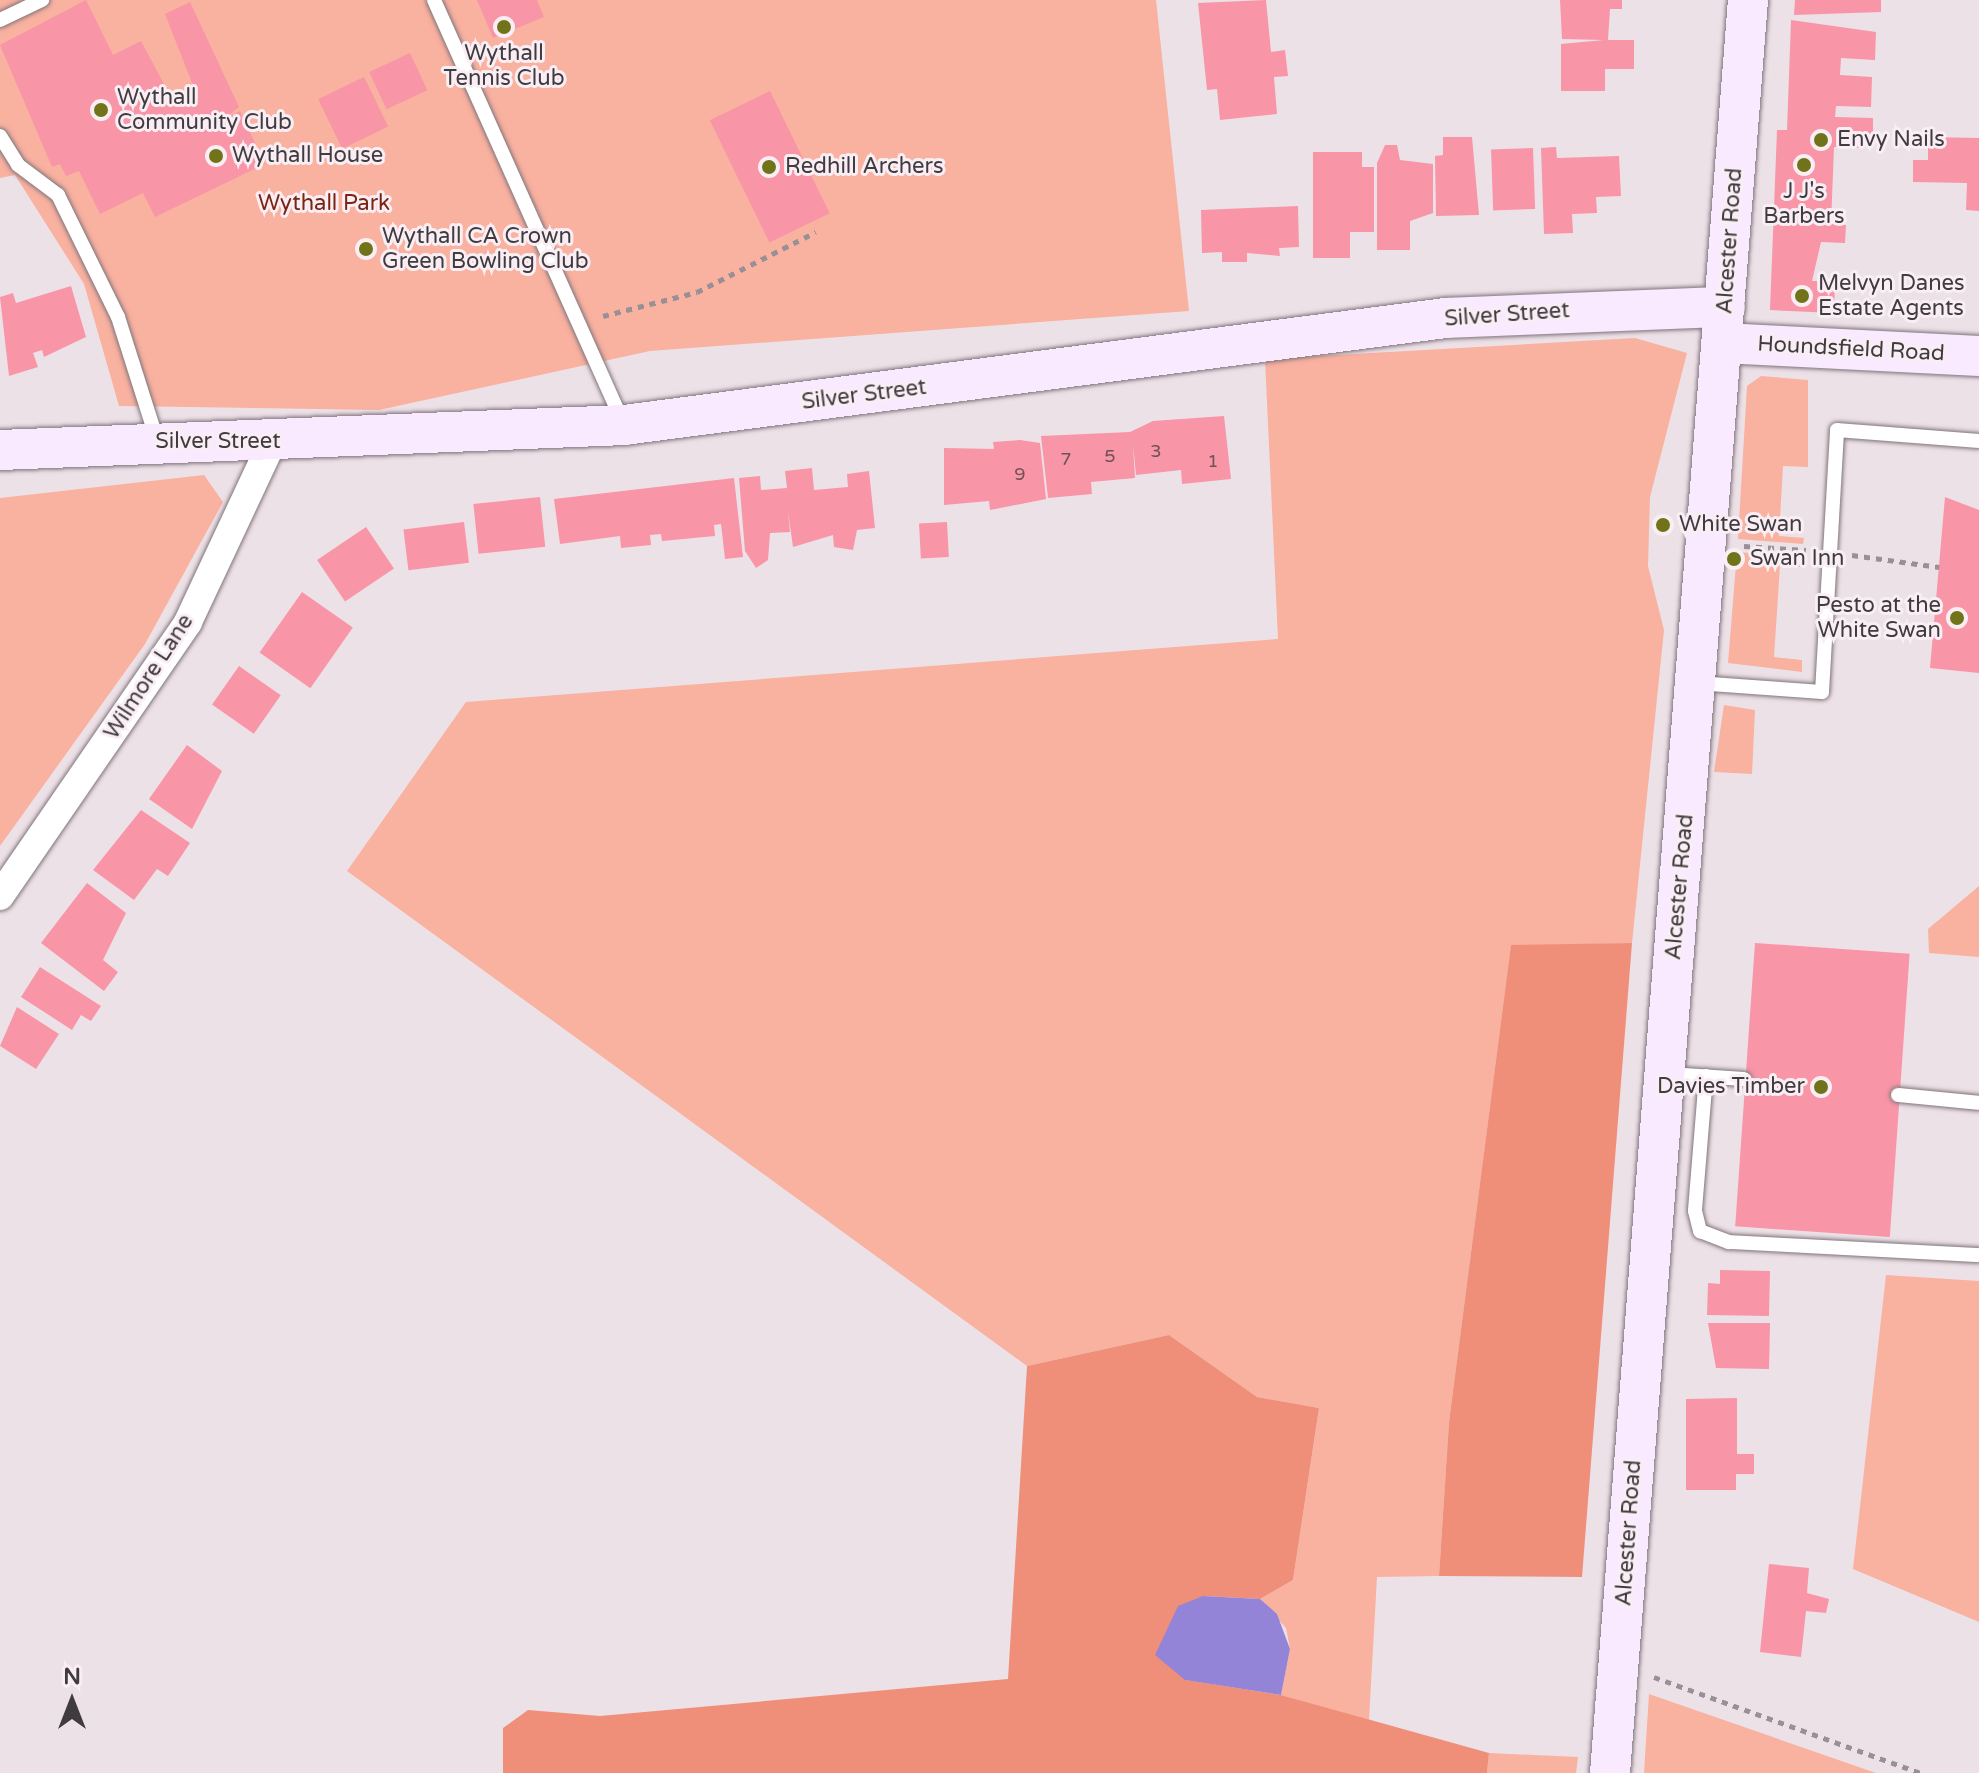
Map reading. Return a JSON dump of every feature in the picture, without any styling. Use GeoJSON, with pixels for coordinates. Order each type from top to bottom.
{"type":"FeatureCollection","features":[{"type":"Feature","properties":{"kind":"street","name":"Alcester Road"},"geometry":{"type":"LineString","coordinates":[[1610,1773],[1748,0]]}},
{"type":"Feature","properties":{"kind":"street","name":"Silver Street"},"geometry":{"type":"LineString","coordinates":[[0,450],[157,441],[272,443],[624,425],[1446,318],[1724,325]]}},
{"type":"Feature","properties":{"kind":"street","name":"Houndsfield Road"},"geometry":{"type":"LineString","coordinates":[[1724,325],[1979,356]]}},
{"type":"Feature","properties":{"kind":"street","name":"Wilmore Lane"},"geometry":{"type":"LineString","coordinates":[[0,896],[188,622],[272,443]]}},
{"type":"Feature","properties":{"kind":"lane"},"geometry":{"type":"LineString","coordinates":[[0,20],[42,0]]}},
{"type":"Feature","properties":{"kind":"lane"},"geometry":{"type":"LineString","coordinates":[[434,0],[624,425]]}},
{"type":"Feature","properties":{"kind":"lane"},"geometry":{"type":"LineString","coordinates":[[0,139],[18,165],[58,195],[118,317],[157,441]]}},
{"type":"Feature","properties":{"kind":"lane"},"geometry":{"type":"LineString","coordinates":[[1697,683],[1822,692],[1837,430],[1979,441]]}},
{"type":"Feature","properties":{"kind":"lane"},"geometry":{"type":"LineString","coordinates":[[1664,1074],[1744,1079]]}},
{"type":"Feature","properties":{"kind":"lane"},"geometry":{"type":"LineString","coordinates":[[1706,1076],[1695,1211],[1700,1231],[1729,1242],[1979,1255]]}},
{"type":"Feature","properties":{"kind":"lane"},"geometry":{"type":"LineString","coordinates":[[1898,1095],[1979,1103]]}},
{"type":"Feature","properties":{"kind":"path"},"geometry":{"type":"LineString","coordinates":[[578,322],[697,292],[816,232]]}},
{"type":"Feature","properties":{"kind":"path"},"geometry":{"type":"LineString","coordinates":[[1619,1664],[1920,1773]]}},
{"type":"Feature","properties":{"kind":"green space","name":"Wythall Park"},"geometry":{"type":"Polygon","coordinates":[[[0,0],[1156,0],[1189,311],[650,351],[379,410],[119,406],[84,284],[15,175],[0,178],[0,0]]]}},
{"type":"Feature","properties":{"kind":"green space"},"geometry":{"type":"Polygon","coordinates":[[[1635,338],[1687,353],[1650,497],[1648,566],[1664,630],[1632,943],[1511,946],[1449,1422],[1439,1576],[1377,1577],[1369,1720],[1281,1695],[1290,1649],[1286,1628],[1260,1599],[1293,1580],[1319,1408],[1257,1397],[1169,1335],[1027,1366],[347,871],[466,702],[1278,639],[1265,359],[1635,338]]]}},
{"type":"Feature","properties":{"kind":"green space"},"geometry":{"type":"Polygon","coordinates":[[[1761,376],[1808,380],[1808,467],[1783,466],[1779,536],[1804,538],[1803,544],[1738,539],[1747,386],[1761,376]]]}},
{"type":"Feature","properties":{"kind":"green space"},"geometry":{"type":"Polygon","coordinates":[[[204,475],[223,502],[145,644],[0,846],[0,498],[204,475]]]}},
{"type":"Feature","properties":{"kind":"green space"},"geometry":{"type":"Polygon","coordinates":[[[1737,552],[1803,557],[1802,567],[1780,566],[1774,657],[1802,660],[1802,672],[1728,663],[1737,552]]]}},
{"type":"Feature","properties":{"kind":"green space"},"geometry":{"type":"Polygon","coordinates":[[[1724,705],[1755,710],[1752,774],[1714,772],[1724,705]]]}},
{"type":"Feature","properties":{"kind":"green space"},"geometry":{"type":"Polygon","coordinates":[[[1979,886],[1979,957],[1929,953],[1928,929],[1979,886]]]}},
{"type":"Feature","properties":{"kind":"green space"},"geometry":{"type":"Polygon","coordinates":[[[1886,1275],[1979,1281],[1979,1622],[1853,1569],[1886,1275]]]}},
{"type":"Feature","properties":{"kind":"green space"},"geometry":{"type":"Polygon","coordinates":[[[1649,1694],[1876,1773],[1644,1773],[1649,1694]]]}},
{"type":"Feature","properties":{"kind":"green space"},"geometry":{"type":"Polygon","coordinates":[[[1489,1753],[1578,1757],[1576,1773],[1487,1773],[1489,1753]]]}},
{"type":"Feature","properties":{"kind":"shaded area"},"geometry":{"type":"Polygon","coordinates":[[[1632,943],[1582,1577],[1439,1576],[1449,1422],[1511,945],[1632,943]]]}},
{"type":"Feature","properties":{"kind":"shaded area"},"geometry":{"type":"Polygon","coordinates":[[[1169,1335],[1257,1397],[1319,1408],[1293,1580],[1260,1599],[1203,1596],[1186,1680],[1281,1695],[1489,1753],[1487,1773],[503,1773],[503,1728],[528,1710],[600,1716],[1008,1679],[1027,1366],[1169,1335]]]}},
{"type":"Feature","properties":{"kind":"shaded area"},"geometry":{"type":"Polygon","coordinates":[[[1203,1596],[1260,1599],[1277,1614],[1290,1649],[1281,1695],[1185,1680],[1155,1655],[1178,1606],[1203,1596]]]}},
{"type":"Feature","properties":{"kind":"building","name":"Wythall Community Club"},"geometry":{"type":"Polygon","coordinates":[[[86,0],[113,55],[141,41],[174,103],[196,93],[165,14],[190,2],[239,107],[220,122],[240,111],[265,164],[155,217],[143,193],[100,214],[79,171],[66,176],[60,164],[52,167],[0,45],[86,0]]]}},
{"type":"Feature","properties":{"kind":"building","name":"Wythall Tennis Club"},"geometry":{"type":"Polygon","coordinates":[[[477,0],[537,0],[544,17],[493,38],[477,0]]]}},
{"type":"Feature","properties":{"kind":"building"},"geometry":{"type":"Polygon","coordinates":[[[1266,0],[1271,52],[1285,50],[1288,76],[1274,77],[1277,114],[1220,120],[1217,89],[1207,90],[1198,3],[1266,0]]]}},
{"type":"Feature","properties":{"kind":"building"},"geometry":{"type":"Polygon","coordinates":[[[1560,0],[1622,0],[1622,9],[1610,9],[1608,40],[1634,40],[1634,69],[1605,69],[1605,91],[1561,91],[1561,44],[1604,40],[1562,39],[1560,0]]]}},
{"type":"Feature","properties":{"kind":"building"},"geometry":{"type":"Polygon","coordinates":[[[1795,0],[1881,0],[1881,12],[1794,15],[1795,0]]]}},
{"type":"Feature","properties":{"kind":"building"},"geometry":{"type":"Polygon","coordinates":[[[1791,20],[1876,32],[1875,60],[1841,58],[1840,75],[1872,77],[1871,107],[1836,106],[1835,117],[1873,118],[1873,134],[1865,134],[1865,148],[1834,147],[1831,224],[1846,225],[1845,243],[1821,242],[1812,281],[1835,281],[1834,313],[1770,310],[1777,130],[1787,130],[1791,20]]]}},
{"type":"Feature","properties":{"kind":"building"},"geometry":{"type":"Polygon","coordinates":[[[410,53],[427,90],[387,109],[369,72],[410,53]]]}},
{"type":"Feature","properties":{"kind":"building"},"geometry":{"type":"Polygon","coordinates":[[[364,77],[388,126],[342,149],[318,99],[364,77]]]}},
{"type":"Feature","properties":{"kind":"building","name":"Redhill Archers"},"geometry":{"type":"Polygon","coordinates":[[[770,91],[830,213],[769,243],[710,120],[770,91]]]}},
{"type":"Feature","properties":{"kind":"building"},"geometry":{"type":"Polygon","coordinates":[[[1443,137],[1472,137],[1479,215],[1436,216],[1435,156],[1443,155],[1443,137]]]}},
{"type":"Feature","properties":{"kind":"building"},"geometry":{"type":"Polygon","coordinates":[[[1928,137],[1979,138],[1979,211],[1966,210],[1967,183],[1913,182],[1913,160],[1928,160],[1928,137]]]}},
{"type":"Feature","properties":{"kind":"building"},"geometry":{"type":"Polygon","coordinates":[[[1385,145],[1397,145],[1400,160],[1433,164],[1433,213],[1410,221],[1410,250],[1377,250],[1377,163],[1385,145]]]}},
{"type":"Feature","properties":{"kind":"building"},"geometry":{"type":"Polygon","coordinates":[[[1556,147],[1557,158],[1619,156],[1621,196],[1596,197],[1597,213],[1572,214],[1573,233],[1544,234],[1541,148],[1556,147]]]}},
{"type":"Feature","properties":{"kind":"building"},"geometry":{"type":"Polygon","coordinates":[[[1533,148],[1535,209],[1493,210],[1491,149],[1533,148]]]}},
{"type":"Feature","properties":{"kind":"building"},"geometry":{"type":"Polygon","coordinates":[[[1313,152],[1362,152],[1362,167],[1374,167],[1374,232],[1350,232],[1350,258],[1313,258],[1313,152]]]}},
{"type":"Feature","properties":{"kind":"building"},"geometry":{"type":"Polygon","coordinates":[[[1298,206],[1299,247],[1279,248],[1280,256],[1247,253],[1247,262],[1222,262],[1222,252],[1202,253],[1201,210],[1298,206]]]}},
{"type":"Feature","properties":{"kind":"building"},"geometry":{"type":"Polygon","coordinates":[[[71,286],[86,337],[44,357],[42,350],[33,353],[38,367],[9,376],[0,297],[13,293],[16,303],[71,286]]]}},
{"type":"Feature","properties":{"kind":"building"},"geometry":{"type":"Polygon","coordinates":[[[1224,416],[1231,479],[1182,484],[1181,470],[1136,475],[1133,444],[1135,478],[1091,482],[1092,494],[1048,498],[1041,436],[1130,432],[1153,421],[1224,416]]]}},
{"type":"Feature","properties":{"kind":"building"},"geometry":{"type":"Polygon","coordinates":[[[1020,440],[1040,443],[1046,499],[990,510],[989,501],[944,505],[944,448],[994,449],[993,442],[1020,440]]]}},
{"type":"Feature","properties":{"kind":"building"},"geometry":{"type":"Polygon","coordinates":[[[812,468],[814,490],[848,487],[847,474],[869,471],[875,528],[857,530],[853,550],[834,547],[833,535],[793,547],[788,511],[790,532],[770,533],[768,560],[756,568],[745,551],[739,478],[760,476],[761,490],[787,488],[785,471],[812,468]]]}},
{"type":"Feature","properties":{"kind":"building"},"geometry":{"type":"Polygon","coordinates":[[[734,478],[743,557],[725,559],[721,524],[714,525],[715,536],[662,541],[661,534],[650,535],[651,545],[621,548],[620,536],[560,544],[554,499],[734,478]]]}},
{"type":"Feature","properties":{"kind":"building"},"geometry":{"type":"Polygon","coordinates":[[[540,497],[545,547],[479,554],[473,504],[540,497]]]}},
{"type":"Feature","properties":{"kind":"building","name":"Pesto at the White Swan"},"geometry":{"type":"Polygon","coordinates":[[[1945,497],[1979,510],[1979,673],[1930,668],[1945,497]]]}},
{"type":"Feature","properties":{"kind":"building"},"geometry":{"type":"Polygon","coordinates":[[[464,522],[469,563],[408,570],[403,529],[464,522]]]}},
{"type":"Feature","properties":{"kind":"building"},"geometry":{"type":"Polygon","coordinates":[[[947,522],[949,557],[921,558],[919,523],[947,522]]]}},
{"type":"Feature","properties":{"kind":"building"},"geometry":{"type":"Polygon","coordinates":[[[366,527],[394,568],[345,601],[317,560],[366,527]]]}},
{"type":"Feature","properties":{"kind":"building"},"geometry":{"type":"Polygon","coordinates":[[[302,592],[353,628],[310,688],[260,653],[302,592]]]}},
{"type":"Feature","properties":{"kind":"building"},"geometry":{"type":"Polygon","coordinates":[[[239,666],[281,695],[254,734],[212,705],[239,666]]]}},
{"type":"Feature","properties":{"kind":"building"},"geometry":{"type":"Polygon","coordinates":[[[187,745],[222,771],[192,829],[149,799],[187,745]]]}},
{"type":"Feature","properties":{"kind":"building"},"geometry":{"type":"Polygon","coordinates":[[[141,810],[190,843],[168,876],[157,869],[134,900],[93,870],[141,810]]]}},
{"type":"Feature","properties":{"kind":"building"},"geometry":{"type":"Polygon","coordinates":[[[87,883],[126,913],[103,960],[118,972],[104,991],[41,943],[87,883]]]}},
{"type":"Feature","properties":{"kind":"building","name":"Davies Timber"},"geometry":{"type":"Polygon","coordinates":[[[1755,943],[1910,954],[1890,1237],[1735,1226],[1755,943]]]}},
{"type":"Feature","properties":{"kind":"building"},"geometry":{"type":"Polygon","coordinates":[[[40,967],[101,1006],[91,1021],[81,1015],[72,1030],[21,997],[40,967]]]}},
{"type":"Feature","properties":{"kind":"building"},"geometry":{"type":"Polygon","coordinates":[[[17,1007],[59,1034],[36,1069],[0,1046],[17,1007]]]}},
{"type":"Feature","properties":{"kind":"building"},"geometry":{"type":"Polygon","coordinates":[[[1720,1270],[1770,1271],[1769,1316],[1707,1315],[1708,1283],[1720,1284],[1720,1270]]]}},
{"type":"Feature","properties":{"kind":"building"},"geometry":{"type":"Polygon","coordinates":[[[1708,1323],[1770,1323],[1769,1369],[1716,1368],[1708,1323]]]}},
{"type":"Feature","properties":{"kind":"building"},"geometry":{"type":"Polygon","coordinates":[[[1737,1398],[1737,1454],[1754,1454],[1754,1474],[1736,1474],[1736,1490],[1686,1490],[1686,1399],[1737,1398]]]}},
{"type":"Feature","properties":{"kind":"building"},"geometry":{"type":"Polygon","coordinates":[[[1769,1564],[1809,1568],[1807,1593],[1829,1599],[1826,1613],[1806,1611],[1801,1657],[1760,1652],[1769,1564]]]}},
{"type":"Feature","properties":{"kind":"place","name":"Wythall Tennis Club"},"geometry":{"type":"Point","coordinates":[504,27]}},
{"type":"Feature","properties":{"kind":"place","name":"Wythall Community Club"},"geometry":{"type":"Point","coordinates":[101,110]}},
{"type":"Feature","properties":{"kind":"place","name":"Envy Nails"},"geometry":{"type":"Point","coordinates":[1821,140]}},
{"type":"Feature","properties":{"kind":"place","name":"Wythall House"},"geometry":{"type":"Point","coordinates":[216,156]}},
{"type":"Feature","properties":{"kind":"place","name":"J J's Barbers"},"geometry":{"type":"Point","coordinates":[1804,165]}},
{"type":"Feature","properties":{"kind":"place","name":"Redhill Archers"},"geometry":{"type":"Point","coordinates":[769,167]}},
{"type":"Feature","properties":{"kind":"place","name":"Wythall CA Crown Green Bowling Club"},"geometry":{"type":"Point","coordinates":[366,249]}},
{"type":"Feature","properties":{"kind":"place","name":"Melvyn Danes Estate Agents"},"geometry":{"type":"Point","coordinates":[1802,296]}},
{"type":"Feature","properties":{"kind":"place","name":"White Swan"},"geometry":{"type":"Point","coordinates":[1663,525]}},
{"type":"Feature","properties":{"kind":"place","name":"Swan Inn"},"geometry":{"type":"Point","coordinates":[1734,559]}},
{"type":"Feature","properties":{"kind":"place","name":"Pesto at the White Swan"},"geometry":{"type":"Point","coordinates":[1957,618]}},
{"type":"Feature","properties":{"kind":"place","name":"Davies Timber"},"geometry":{"type":"Point","coordinates":[1821,1087]}}]}
